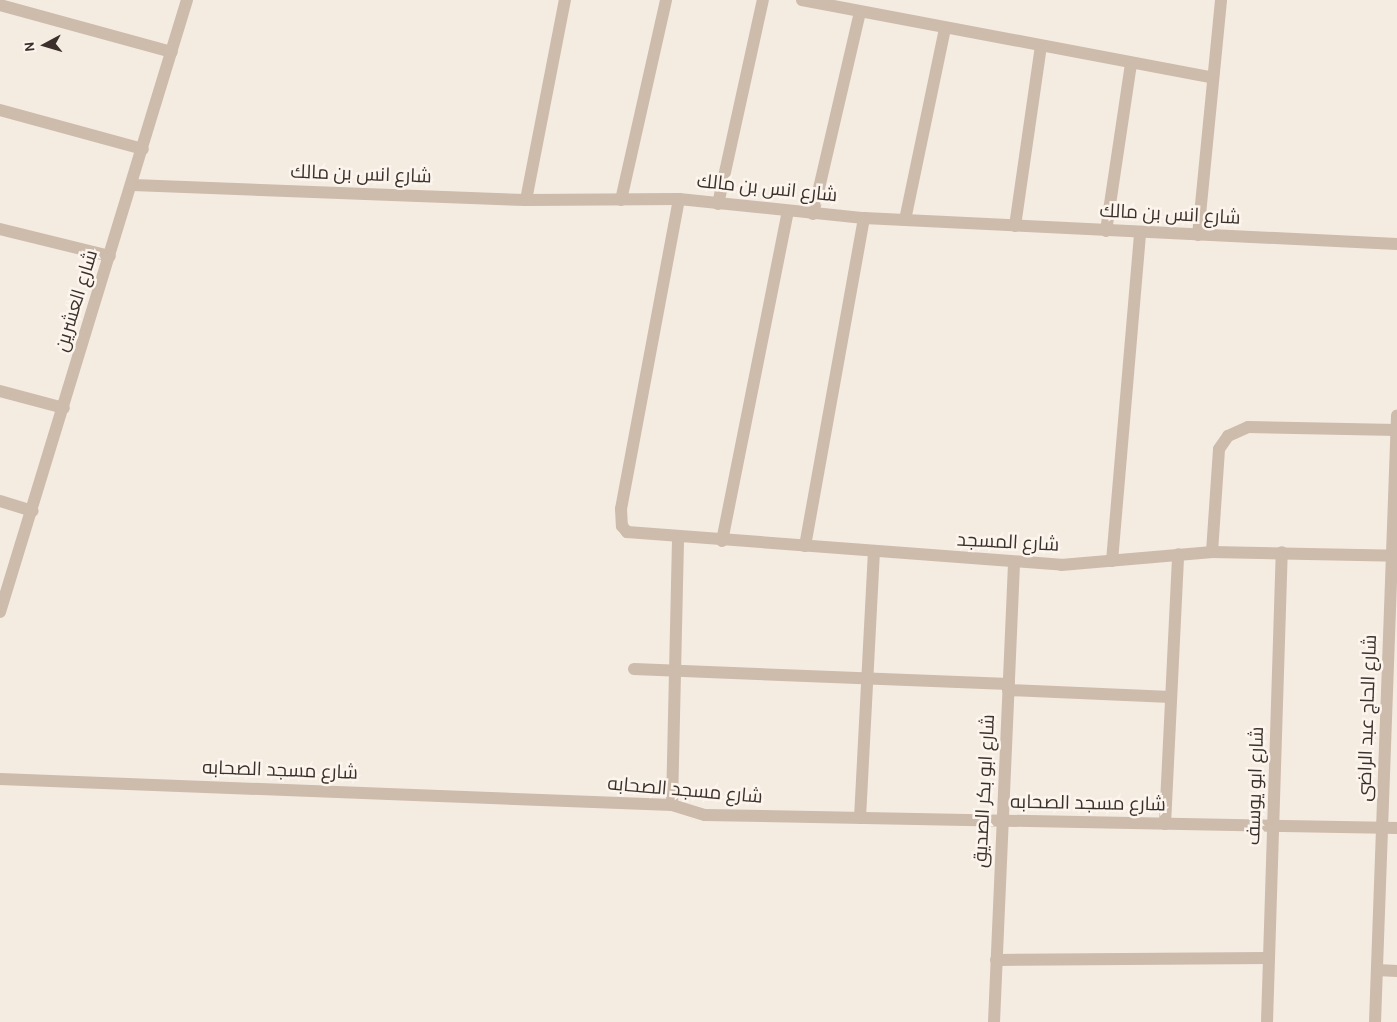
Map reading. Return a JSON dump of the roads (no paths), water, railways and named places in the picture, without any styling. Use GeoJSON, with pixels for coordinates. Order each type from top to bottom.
{"type":"FeatureCollection","features":[{"type":"Feature","properties":{"kind":"street","name":"شارع العشرين"},"geometry":{"type":"LineString","coordinates":[[0,612],[33,511],[144,149],[187,0]]}},
{"type":"Feature","properties":{"kind":"street"},"geometry":{"type":"LineString","coordinates":[[526,200],[565,0]]}},
{"type":"Feature","properties":{"kind":"street"},"geometry":{"type":"LineString","coordinates":[[621,200],[666,0]]}},
{"type":"Feature","properties":{"kind":"street"},"geometry":{"type":"LineString","coordinates":[[718,204],[763,0]]}},
{"type":"Feature","properties":{"kind":"street"},"geometry":{"type":"LineString","coordinates":[[802,0],[828,3],[860,12],[1214,78]]}},
{"type":"Feature","properties":{"kind":"street"},"geometry":{"type":"LineString","coordinates":[[1198,235],[1221,0]]}},
{"type":"Feature","properties":{"kind":"street"},"geometry":{"type":"LineString","coordinates":[[0,5],[172,52]]}},
{"type":"Feature","properties":{"kind":"street"},"geometry":{"type":"LineString","coordinates":[[813,214],[860,12]]}},
{"type":"Feature","properties":{"kind":"street"},"geometry":{"type":"LineString","coordinates":[[905,220],[945,28]]}},
{"type":"Feature","properties":{"kind":"street"},"geometry":{"type":"LineString","coordinates":[[1016,226],[1041,46]]}},
{"type":"Feature","properties":{"kind":"street"},"geometry":{"type":"LineString","coordinates":[[1106,230],[1131,62]]}},
{"type":"Feature","properties":{"kind":"street"},"geometry":{"type":"LineString","coordinates":[[0,110],[144,149]]}},
{"type":"Feature","properties":{"kind":"street","name":"شارع انس بن مالك"},"geometry":{"type":"LineString","coordinates":[[133,185],[526,200],[679,199],[788,212],[864,218],[1397,244]]}},
{"type":"Feature","properties":{"kind":"street","name":"شارع المسجد"},"geometry":{"type":"LineString","coordinates":[[679,199],[621,509],[622,526],[627,532],[637,535],[1061,565],[1212,552],[1282,552],[1395,556]]}},
{"type":"Feature","properties":{"kind":"street"},"geometry":{"type":"LineString","coordinates":[[722,541],[788,212]]}},
{"type":"Feature","properties":{"kind":"street"},"geometry":{"type":"LineString","coordinates":[[805,546],[864,218]]}},
{"type":"Feature","properties":{"kind":"street"},"geometry":{"type":"LineString","coordinates":[[0,229],[110,256]]}},
{"type":"Feature","properties":{"kind":"street"},"geometry":{"type":"LineString","coordinates":[[1112,562],[1140,232]]}},
{"type":"Feature","properties":{"kind":"street"},"geometry":{"type":"LineString","coordinates":[[0,391],[64,408]]}},
{"type":"Feature","properties":{"kind":"street","name":"شارع الحاج عبد الراضى"},"geometry":{"type":"LineString","coordinates":[[1376,1022],[1395,556],[1397,415]]}},
{"type":"Feature","properties":{"kind":"street"},"geometry":{"type":"LineString","coordinates":[[1212,552],[1219,449],[1228,436],[1248,427],[1397,430]]}},
{"type":"Feature","properties":{"kind":"street"},"geometry":{"type":"LineString","coordinates":[[0,501],[33,511]]}},
{"type":"Feature","properties":{"kind":"street"},"geometry":{"type":"LineString","coordinates":[[672,805],[678,537]]}},
{"type":"Feature","properties":{"kind":"street","name":"شارع ابو يوسف"},"geometry":{"type":"LineString","coordinates":[[1267,1022],[1282,552]]}},
{"type":"Feature","properties":{"kind":"street"},"geometry":{"type":"LineString","coordinates":[[860,818],[874,553]]}},
{"type":"Feature","properties":{"kind":"street"},"geometry":{"type":"LineString","coordinates":[[1165,824],[1178,554]]}},
{"type":"Feature","properties":{"kind":"street","name":"شارع ابو بكر الصديق"},"geometry":{"type":"LineString","coordinates":[[994,1022],[1014,562]]}},
{"type":"Feature","properties":{"kind":"street"},"geometry":{"type":"LineString","coordinates":[[634,669],[868,678],[1171,697]]}},
{"type":"Feature","properties":{"kind":"street","name":"شارع مسجد الصحابه"},"geometry":{"type":"LineString","coordinates":[[0,779],[672,805],[705,815],[1165,824],[1273,828],[1397,828]]}},
{"type":"Feature","properties":{"kind":"street"},"geometry":{"type":"LineString","coordinates":[[996,960],[1269,958]]}},
{"type":"Feature","properties":{"kind":"street"},"geometry":{"type":"LineString","coordinates":[[1377,970],[1397,971]]}}]}
